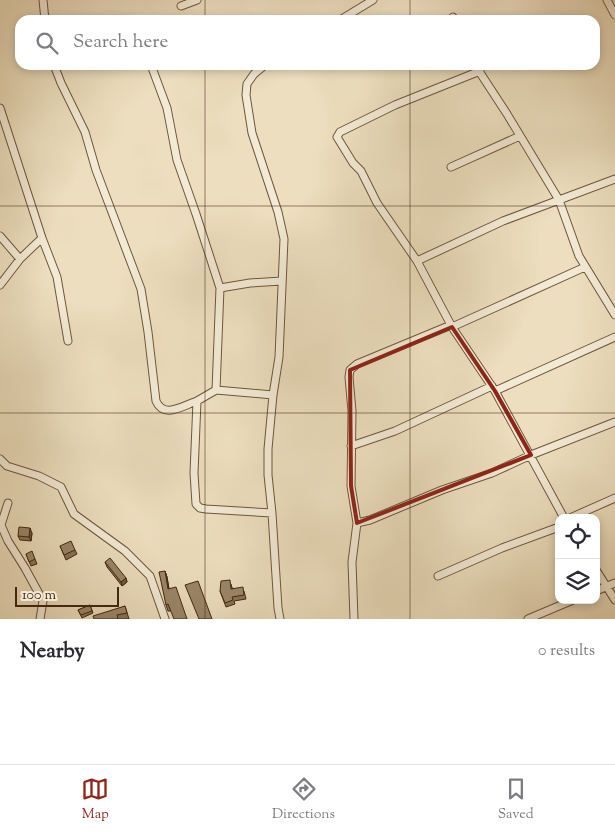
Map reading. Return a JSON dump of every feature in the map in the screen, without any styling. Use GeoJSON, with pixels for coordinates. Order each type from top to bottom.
{"type":"FeatureCollection","features":[{"type":"Feature","properties":{"kind":"street"},"geometry":{"type":"LineString","coordinates":[[43,0],[44,15]]}},
{"type":"Feature","properties":{"kind":"street"},"geometry":{"type":"LineString","coordinates":[[181,6],[197,0]]}},
{"type":"Feature","properties":{"kind":"street"},"geometry":{"type":"LineString","coordinates":[[348,15],[373,0]]}},
{"type":"Feature","properties":{"kind":"street"},"geometry":{"type":"LineString","coordinates":[[607,0],[615,15]]}},
{"type":"Feature","properties":{"kind":"street"},"geometry":{"type":"LineString","coordinates":[[56,70],[85,132],[96,170],[141,289],[156,400],[159,407],[163,410],[169,410],[216,390],[273,395]]}},
{"type":"Feature","properties":{"kind":"street"},"geometry":{"type":"LineString","coordinates":[[154,70],[167,108],[177,160],[220,288],[216,390]]}},
{"type":"Feature","properties":{"kind":"street"},"geometry":{"type":"LineString","coordinates":[[259,70],[247,84],[246,95],[252,133],[278,212],[284,240],[278,357],[268,449],[268,475],[280,619]]}},
{"type":"Feature","properties":{"kind":"street"},"geometry":{"type":"LineString","coordinates":[[473,70],[395,105],[340,132],[337,136],[353,163],[362,171],[377,203],[417,261],[451,326],[493,388],[562,514]]}},
{"type":"Feature","properties":{"kind":"street"},"geometry":{"type":"LineString","coordinates":[[478,70],[560,200],[574,243],[585,267],[615,315]]}},
{"type":"Feature","properties":{"kind":"street"},"geometry":{"type":"LineString","coordinates":[[0,108],[42,238],[57,277],[68,341]]}},
{"type":"Feature","properties":{"kind":"street"},"geometry":{"type":"LineString","coordinates":[[451,167],[520,136]]}},
{"type":"Feature","properties":{"kind":"street"},"geometry":{"type":"LineString","coordinates":[[417,261],[503,221],[615,179]]}},
{"type":"Feature","properties":{"kind":"street"},"geometry":{"type":"LineString","coordinates":[[0,236],[20,259]]}},
{"type":"Feature","properties":{"kind":"street"},"geometry":{"type":"LineString","coordinates":[[0,285],[20,259],[42,238]]}},
{"type":"Feature","properties":{"kind":"street"},"geometry":{"type":"LineString","coordinates":[[354,619],[352,562],[357,523],[351,486],[352,411],[350,370],[357,364],[451,326],[585,267]]}},
{"type":"Feature","properties":{"kind":"street"},"geometry":{"type":"LineString","coordinates":[[220,288],[250,282],[282,281]]}},
{"type":"Feature","properties":{"kind":"street"},"geometry":{"type":"LineString","coordinates":[[351,446],[395,431],[615,337]]}},
{"type":"Feature","properties":{"kind":"street"},"geometry":{"type":"LineString","coordinates":[[196,400],[194,473],[196,504],[200,508],[206,509],[272,514]]}},
{"type":"Feature","properties":{"kind":"street"},"geometry":{"type":"LineString","coordinates":[[357,523],[370,520],[442,490],[492,473],[531,455],[615,422]]}},
{"type":"Feature","properties":{"kind":"street"},"geometry":{"type":"LineString","coordinates":[[0,459],[7,466],[39,476],[60,487],[74,514],[125,551],[150,576],[166,619]]}},
{"type":"Feature","properties":{"kind":"street"},"geometry":{"type":"LineString","coordinates":[[579,514],[615,498]]}},
{"type":"Feature","properties":{"kind":"street"},"geometry":{"type":"LineString","coordinates":[[8,502],[1,526],[43,601],[40,619]]}},
{"type":"Feature","properties":{"kind":"street"},"geometry":{"type":"LineString","coordinates":[[438,576],[502,548],[555,528]]}},
{"type":"Feature","properties":{"kind":"street"},"geometry":{"type":"LineString","coordinates":[[600,577],[615,600]]}},
{"type":"Feature","properties":{"kind":"street"},"geometry":{"type":"LineString","coordinates":[[600,589],[615,583]]}},
{"type":"Feature","properties":{"kind":"street"},"geometry":{"type":"LineString","coordinates":[[528,619],[564,604]]}},
{"type":"Feature","properties":{"kind":"highlighted area"},"geometry":{"type":"Polygon","coordinates":[[[452,327],[495,391],[531,455],[357,523],[351,486],[350,370],[452,327]]]}},
{"type":"Feature","properties":{"kind":"building"},"geometry":{"type":"Polygon","coordinates":[[[19,527],[30,528],[29,537],[18,536],[19,527]]]}},
{"type":"Feature","properties":{"kind":"building"},"geometry":{"type":"Polygon","coordinates":[[[71,541],[75,550],[64,555],[60,546],[71,541]]]}},
{"type":"Feature","properties":{"kind":"building"},"geometry":{"type":"Polygon","coordinates":[[[32,551],[35,559],[29,562],[26,554],[32,551]]]}},
{"type":"Feature","properties":{"kind":"building"},"geometry":{"type":"Polygon","coordinates":[[[110,558],[126,578],[121,582],[105,562],[110,558]]]}},
{"type":"Feature","properties":{"kind":"building"},"geometry":{"type":"Polygon","coordinates":[[[165,571],[168,589],[176,587],[187,619],[174,619],[168,604],[166,605],[159,572],[165,571]]]}},
{"type":"Feature","properties":{"kind":"building"},"geometry":{"type":"Polygon","coordinates":[[[230,580],[231,589],[243,587],[244,595],[232,597],[233,600],[225,603],[220,591],[221,581],[230,580]]]}},
{"type":"Feature","properties":{"kind":"building"},"geometry":{"type":"Polygon","coordinates":[[[198,581],[212,619],[199,619],[185,585],[198,581]]]}},
{"type":"Feature","properties":{"kind":"building"},"geometry":{"type":"Polygon","coordinates":[[[90,605],[92,611],[81,615],[78,610],[90,605]]]}},
{"type":"Feature","properties":{"kind":"building"},"geometry":{"type":"Polygon","coordinates":[[[125,606],[127,613],[117,615],[118,619],[94,619],[93,616],[125,606]]]}}]}
